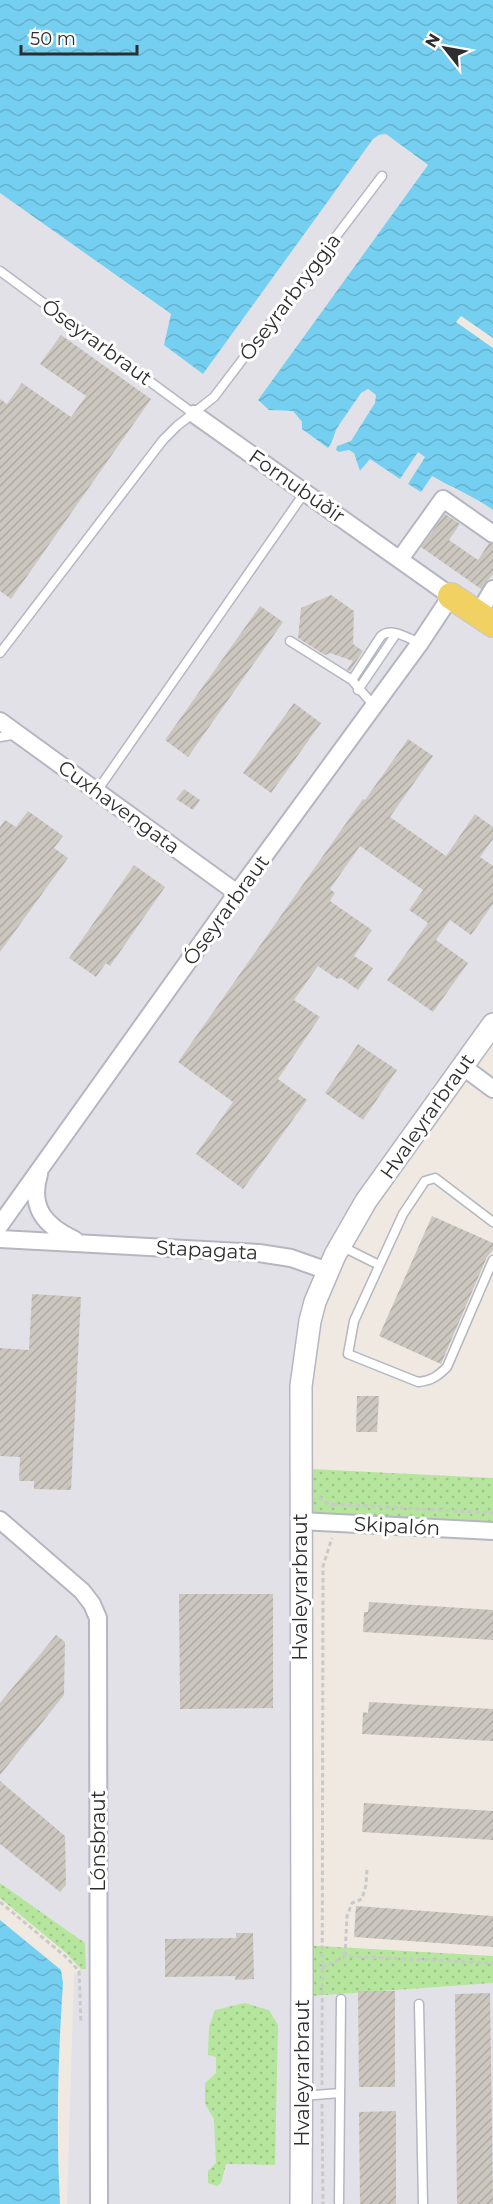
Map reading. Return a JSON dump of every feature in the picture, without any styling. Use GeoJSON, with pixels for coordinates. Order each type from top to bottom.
{"type":"FeatureCollection","features":[{"type":"Feature","properties":{"kind":"main road","name":"Fornubúðir"},"geometry":{"type":"LineString","coordinates":[[451,596],[485,619]]}},
{"type":"Feature","properties":{"kind":"street","name":"Fornubúðir"},"geometry":{"type":"LineString","coordinates":[[194,414],[451,596]]}},
{"type":"Feature","properties":{"kind":"street"},"geometry":{"type":"LineString","coordinates":[[400,559],[443,500],[493,534]]}},
{"type":"Feature","properties":{"kind":"street","name":"Fornubúðir"},"geometry":{"type":"LineString","coordinates":[[485,619],[493,589]]}},
{"type":"Feature","properties":{"kind":"street","name":"Óseyrarbraut"},"geometry":{"type":"LineString","coordinates":[[0,1225],[237,893],[420,643],[451,596]]}},
{"type":"Feature","properties":{"kind":"street","name":"Cuxhavengata"},"geometry":{"type":"LineString","coordinates":[[0,721],[237,893]]}},
{"type":"Feature","properties":{"kind":"street","name":"Hvaleyrarbraut"},"geometry":{"type":"LineString","coordinates":[[301,2204],[312,2095],[300,1521],[301,1386],[310,1321],[328,1271],[366,1201],[493,1024]]}},
{"type":"Feature","properties":{"kind":"street"},"geometry":{"type":"LineString","coordinates":[[462,1066],[491,1083]]}},
{"type":"Feature","properties":{"kind":"street","name":"Stapagata"},"geometry":{"type":"LineString","coordinates":[[43,1165],[36,1185],[37,1203],[40,1210],[54,1229],[83,1244]]}},
{"type":"Feature","properties":{"kind":"street","name":"Stapagata"},"geometry":{"type":"LineString","coordinates":[[0,1239],[266,1254],[291,1258],[328,1271]]}},
{"type":"Feature","properties":{"kind":"street","name":"Lónsbraut"},"geometry":{"type":"LineString","coordinates":[[0,1520],[82,1591],[92,1604],[98,1618],[99,2204]]}},
{"type":"Feature","properties":{"kind":"street","name":"Skipalón"},"geometry":{"type":"LineString","coordinates":[[300,1521],[493,1531]]}},
{"type":"Feature","properties":{"kind":"lane","name":"Óseyrarbryggja"},"geometry":{"type":"LineString","coordinates":[[0,653],[163,440],[214,397],[382,176]]}},
{"type":"Feature","properties":{"kind":"lane","name":"Óseyrarbraut"},"geometry":{"type":"LineString","coordinates":[[0,271],[194,414]]}},
{"type":"Feature","properties":{"kind":"lane"},"geometry":{"type":"LineString","coordinates":[[97,791],[305,492]]}},
{"type":"Feature","properties":{"kind":"lane"},"geometry":{"type":"LineString","coordinates":[[352,680],[381,636],[387,632],[420,643]]}},
{"type":"Feature","properties":{"kind":"lane"},"geometry":{"type":"LineString","coordinates":[[358,690],[396,634]]}},
{"type":"Feature","properties":{"kind":"lane"},"geometry":{"type":"LineString","coordinates":[[290,641],[352,680],[358,690],[374,706]]}},
{"type":"Feature","properties":{"kind":"lane"},"geometry":{"type":"LineString","coordinates":[[0,737],[18,734]]}},
{"type":"Feature","properties":{"kind":"lane"},"geometry":{"type":"LineString","coordinates":[[493,1222],[435,1178],[425,1181],[404,1214],[354,1321],[348,1354],[418,1382],[438,1376],[447,1367],[493,1260]]}},
{"type":"Feature","properties":{"kind":"lane"},"geometry":{"type":"LineString","coordinates":[[340,1246],[379,1265]]}},
{"type":"Feature","properties":{"kind":"lane"},"geometry":{"type":"LineString","coordinates":[[339,2202],[341,1999]]}},
{"type":"Feature","properties":{"kind":"lane"},"geometry":{"type":"LineString","coordinates":[[419,2004],[423,2204]]}},
{"type":"Feature","properties":{"kind":"lane"},"geometry":{"type":"LineString","coordinates":[[312,2095],[340,2093]]}},
{"type":"Feature","properties":{"kind":"path"},"geometry":{"type":"LineString","coordinates":[[318,1495],[320,1500],[333,1504],[493,1514]]}},
{"type":"Feature","properties":{"kind":"path"},"geometry":{"type":"LineString","coordinates":[[323,2204],[312,2095],[322,1968],[324,1566],[332,1538],[333,1504]]}},
{"type":"Feature","properties":{"kind":"path"},"geometry":{"type":"LineString","coordinates":[[345,1956],[348,1911],[352,1903],[362,1899],[365,1895],[367,1869]]}},
{"type":"Feature","properties":{"kind":"path"},"geometry":{"type":"LineString","coordinates":[[0,1902],[66,1957],[79,1971],[81,2027]]}},
{"type":"Feature","properties":{"kind":"path"},"geometry":{"type":"LineString","coordinates":[[322,1968],[345,1956],[493,1963]]}},
{"type":"Feature","properties":{"kind":"shaded area"},"geometry":{"type":"Polygon","coordinates":[[[386,134],[428,166],[258,400],[269,410],[293,411],[302,423],[302,429],[328,448],[334,441],[335,430],[361,392],[367,389],[376,395],[375,403],[351,441],[337,446],[339,452],[349,450],[354,453],[361,471],[370,458],[418,452],[425,456],[408,484],[432,475],[454,489],[475,497],[493,510],[493,1035],[395,1172],[352,1240],[325,1299],[315,1343],[311,1395],[299,1997],[493,1983],[493,2204],[67,2204],[74,1974],[86,1968],[85,1943],[0,1883],[0,193],[171,315],[203,374],[373,139],[386,134]]]}},
{"type":"Feature","properties":{"kind":"green space"},"geometry":{"type":"Polygon","coordinates":[[[310,1469],[493,1478],[493,1527],[311,1528],[310,1469]]]}},
{"type":"Feature","properties":{"kind":"green space"},"geometry":{"type":"Polygon","coordinates":[[[0,1883],[85,1943],[86,1969],[81,1969],[66,1953],[0,1898],[0,1883]]]}},
{"type":"Feature","properties":{"kind":"green space"},"geometry":{"type":"Polygon","coordinates":[[[301,1945],[493,1956],[493,1983],[298,1997],[301,1945]]]}},
{"type":"Feature","properties":{"kind":"green space"},"geometry":{"type":"Polygon","coordinates":[[[245,2003],[269,2010],[278,2025],[275,2165],[226,2164],[221,2183],[217,2186],[208,2183],[208,2171],[216,2163],[214,2119],[205,2104],[205,2083],[216,2073],[216,2057],[208,2055],[209,2027],[215,2010],[245,2003]]]}},
{"type":"Feature","properties":{"kind":"water"},"geometry":{"type":"Polygon","coordinates":[[[0,0],[493,0],[493,510],[432,476],[421,492],[408,484],[425,457],[418,452],[400,479],[370,459],[360,471],[354,453],[349,450],[339,452],[336,450],[337,446],[351,441],[375,403],[376,395],[368,389],[361,393],[339,425],[328,448],[302,429],[302,422],[293,411],[269,410],[258,400],[428,165],[386,134],[373,139],[203,374],[164,345],[171,314],[0,193],[0,0]]]}},
{"type":"Feature","properties":{"kind":"water"},"geometry":{"type":"Polygon","coordinates":[[[0,1920],[61,1970],[63,1983],[58,2121],[60,2204],[0,2204],[0,1920]]]}},
{"type":"Feature","properties":{"kind":"pier"},"geometry":{"type":"Polygon","coordinates":[[[461,316],[493,338],[493,348],[456,322],[461,316]]]}},
{"type":"Feature","properties":{"kind":"building"},"geometry":{"type":"Polygon","coordinates":[[[61,335],[151,399],[11,599],[0,591],[0,399],[7,404],[22,383],[71,417],[86,396],[40,364],[61,335]]]}},
{"type":"Feature","properties":{"kind":"building"},"geometry":{"type":"Polygon","coordinates":[[[445,514],[460,524],[449,540],[478,560],[489,543],[493,544],[493,574],[481,589],[421,547],[445,514]]]}},
{"type":"Feature","properties":{"kind":"building"},"geometry":{"type":"Polygon","coordinates":[[[331,595],[354,611],[353,644],[363,651],[350,671],[347,670],[353,661],[330,653],[325,655],[298,638],[301,608],[331,595]]]}},
{"type":"Feature","properties":{"kind":"building"},"geometry":{"type":"Polygon","coordinates":[[[260,606],[283,622],[188,757],[165,740],[260,606]]]}},
{"type":"Feature","properties":{"kind":"building"},"geometry":{"type":"Polygon","coordinates":[[[294,703],[321,723],[271,793],[243,773],[294,703]]]}},
{"type":"Feature","properties":{"kind":"building"},"geometry":{"type":"Polygon","coordinates":[[[408,739],[433,756],[390,817],[446,856],[475,814],[493,827],[493,839],[480,857],[493,866],[493,904],[471,935],[450,920],[436,940],[468,963],[433,1012],[387,980],[428,923],[409,910],[423,890],[360,846],[330,889],[335,893],[330,901],[372,930],[354,956],[373,968],[358,990],[318,966],[294,1000],[320,1017],[278,1079],[307,1100],[243,1189],[196,1154],[233,1102],[178,1062],[363,799],[365,800],[408,739]]]}},
{"type":"Feature","properties":{"kind":"building"},"geometry":{"type":"Polygon","coordinates":[[[184,789],[200,800],[193,810],[176,799],[184,789]]]}},
{"type":"Feature","properties":{"kind":"building"},"geometry":{"type":"Polygon","coordinates":[[[28,811],[63,836],[54,848],[68,858],[0,952],[0,827],[5,820],[16,827],[28,811]]]}},
{"type":"Feature","properties":{"kind":"building"},"geometry":{"type":"Polygon","coordinates":[[[134,865],[165,887],[110,966],[106,963],[96,977],[69,958],[134,865]]]}},
{"type":"Feature","properties":{"kind":"building"},"geometry":{"type":"Polygon","coordinates":[[[358,1044],[397,1070],[363,1120],[325,1093],[358,1044]]]}},
{"type":"Feature","properties":{"kind":"building"},"geometry":{"type":"Polygon","coordinates":[[[432,1216],[493,1243],[493,1250],[487,1257],[441,1364],[379,1336],[432,1216]]]}},
{"type":"Feature","properties":{"kind":"building"},"geometry":{"type":"Polygon","coordinates":[[[32,1294],[81,1297],[71,1490],[34,1489],[34,1481],[19,1481],[20,1457],[0,1456],[0,1348],[29,1350],[32,1294]]]}},
{"type":"Feature","properties":{"kind":"building"},"geometry":{"type":"Polygon","coordinates":[[[357,1396],[379,1396],[377,1432],[356,1432],[357,1396]]]}},
{"type":"Feature","properties":{"kind":"building"},"geometry":{"type":"Polygon","coordinates":[[[179,1594],[273,1594],[273,1708],[180,1709],[179,1594]]]}},
{"type":"Feature","properties":{"kind":"building"},"geometry":{"type":"Polygon","coordinates":[[[369,1602],[493,1610],[493,1640],[363,1632],[364,1612],[368,1612],[369,1602]]]}},
{"type":"Feature","properties":{"kind":"building"},"geometry":{"type":"Polygon","coordinates":[[[56,1635],[65,1642],[64,1695],[0,1775],[0,1703],[56,1635]]]}},
{"type":"Feature","properties":{"kind":"building"},"geometry":{"type":"Polygon","coordinates":[[[369,1702],[493,1709],[493,1741],[362,1734],[363,1712],[368,1713],[369,1702]]]}},
{"type":"Feature","properties":{"kind":"building"},"geometry":{"type":"Polygon","coordinates":[[[0,1781],[65,1836],[66,1885],[60,1892],[0,1844],[0,1781]]]}},
{"type":"Feature","properties":{"kind":"building"},"geometry":{"type":"Polygon","coordinates":[[[364,1803],[493,1811],[493,1840],[362,1832],[364,1803]]]}},
{"type":"Feature","properties":{"kind":"building"},"geometry":{"type":"Polygon","coordinates":[[[356,1906],[493,1916],[493,1947],[354,1937],[356,1906]]]}},
{"type":"Feature","properties":{"kind":"building"},"geometry":{"type":"Polygon","coordinates":[[[236,1933],[253,1933],[254,1979],[235,1980],[236,1976],[165,1977],[165,1939],[236,1938],[236,1933]]]}},
{"type":"Feature","properties":{"kind":"building"},"geometry":{"type":"Polygon","coordinates":[[[358,1991],[395,1991],[395,2087],[359,2087],[358,1991]]]}},
{"type":"Feature","properties":{"kind":"building"},"geometry":{"type":"Polygon","coordinates":[[[490,1993],[493,2204],[457,2204],[455,1994],[490,1993]]]}},
{"type":"Feature","properties":{"kind":"building"},"geometry":{"type":"Polygon","coordinates":[[[396,2111],[396,2204],[360,2204],[359,2112],[396,2111]]]}}]}
